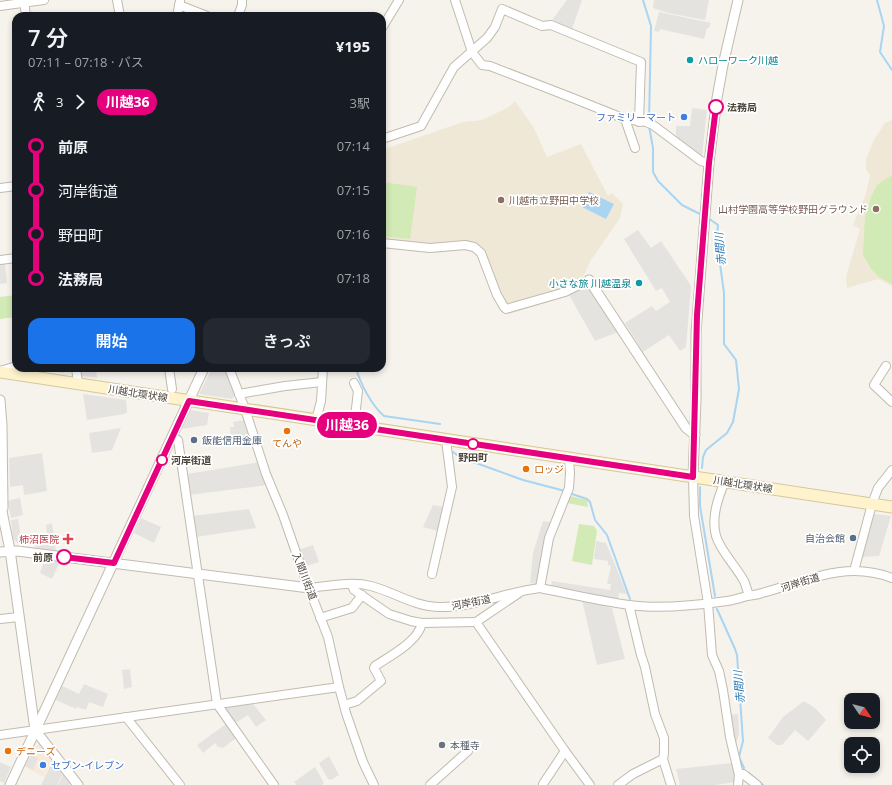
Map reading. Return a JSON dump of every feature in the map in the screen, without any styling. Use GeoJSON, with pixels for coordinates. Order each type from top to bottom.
{"type":"FeatureCollection","features":[{"type":"Feature","properties":{"kind":"main road","name":"川越北環状線"},"geometry":{"type":"LineString","coordinates":[[0,372],[892,507]]}},
{"type":"Feature","properties":{"kind":"street"},"geometry":{"type":"LineString","coordinates":[[0,6],[24,1],[44,0]]}},
{"type":"Feature","properties":{"kind":"street"},"geometry":{"type":"LineString","coordinates":[[117,0],[119,12]]}},
{"type":"Feature","properties":{"kind":"street"},"geometry":{"type":"LineString","coordinates":[[239,12],[242,0]]}},
{"type":"Feature","properties":{"kind":"street"},"geometry":{"type":"LineString","coordinates":[[386,21],[399,0]]}},
{"type":"Feature","properties":{"kind":"street"},"geometry":{"type":"LineString","coordinates":[[455,0],[472,52],[482,65],[490,66],[625,119],[646,123],[701,161],[709,163]]}},
{"type":"Feature","properties":{"kind":"street"},"geometry":{"type":"LineString","coordinates":[[738,0],[717,98],[709,163],[696,333],[693,477],[694,516],[708,603],[712,655],[719,671],[723,690],[730,738],[739,775],[738,785]]}},
{"type":"Feature","properties":{"kind":"street"},"geometry":{"type":"LineString","coordinates":[[24,1],[25,12]]}},
{"type":"Feature","properties":{"kind":"street"},"geometry":{"type":"LineString","coordinates":[[180,3],[199,12]]}},
{"type":"Feature","properties":{"kind":"street"},"geometry":{"type":"LineString","coordinates":[[386,138],[421,126],[454,67],[487,38],[495,27],[502,9],[542,26],[550,25],[641,62],[646,123]]}},
{"type":"Feature","properties":{"kind":"street"},"geometry":{"type":"LineString","coordinates":[[625,119],[635,148]]}},
{"type":"Feature","properties":{"kind":"street"},"geometry":{"type":"LineString","coordinates":[[0,188],[12,186]]}},
{"type":"Feature","properties":{"kind":"street"},"geometry":{"type":"LineString","coordinates":[[386,243],[430,248],[465,245],[474,247],[481,253],[497,295],[506,309],[565,292],[589,280],[686,428],[695,435]]}},
{"type":"Feature","properties":{"kind":"street"},"geometry":{"type":"LineString","coordinates":[[0,260],[12,258]]}},
{"type":"Feature","properties":{"kind":"street"},"geometry":{"type":"LineString","coordinates":[[886,366],[874,385],[892,402]]}},
{"type":"Feature","properties":{"kind":"street"},"geometry":{"type":"LineString","coordinates":[[0,372],[12,368]]}},
{"type":"Feature","properties":{"kind":"street"},"geometry":{"type":"LineString","coordinates":[[77,372],[78,383]]}},
{"type":"Feature","properties":{"kind":"street"},"geometry":{"type":"LineString","coordinates":[[170,372],[172,389]]}},
{"type":"Feature","properties":{"kind":"street"},"geometry":{"type":"LineString","coordinates":[[10,785],[202,372]]}},
{"type":"Feature","properties":{"kind":"street","name":"入間川街道"},"geometry":{"type":"LineString","coordinates":[[231,372],[266,474],[328,637],[344,705],[354,737],[374,785]]}},
{"type":"Feature","properties":{"kind":"street"},"geometry":{"type":"LineString","coordinates":[[316,420],[321,401],[323,372]]}},
{"type":"Feature","properties":{"kind":"street"},"geometry":{"type":"LineString","coordinates":[[239,394],[285,386],[322,382]]}},
{"type":"Feature","properties":{"kind":"street"},"geometry":{"type":"LineString","coordinates":[[354,383],[358,391],[354,426]]}},
{"type":"Feature","properties":{"kind":"street"},"geometry":{"type":"LineString","coordinates":[[0,400],[4,496],[3,511]]}},
{"type":"Feature","properties":{"kind":"street"},"geometry":{"type":"LineString","coordinates":[[172,437],[178,440],[218,704],[274,785]]}},
{"type":"Feature","properties":{"kind":"street"},"geometry":{"type":"LineString","coordinates":[[432,574],[452,487],[446,440]]}},
{"type":"Feature","properties":{"kind":"street"},"geometry":{"type":"LineString","coordinates":[[540,588],[549,538],[569,488],[569,458]]}},
{"type":"Feature","properties":{"kind":"street"},"geometry":{"type":"LineString","coordinates":[[854,571],[872,504],[878,488],[892,470]]}},
{"type":"Feature","properties":{"kind":"street"},"geometry":{"type":"LineString","coordinates":[[725,481],[718,497],[714,522],[716,536],[743,580],[749,595]]}},
{"type":"Feature","properties":{"kind":"street"},"geometry":{"type":"LineString","coordinates":[[0,502],[10,550],[35,730],[78,785]]}},
{"type":"Feature","properties":{"kind":"street","name":"河岸街道"},"geometry":{"type":"LineString","coordinates":[[0,552],[10,550],[309,588],[343,584],[369,586],[411,602],[426,606],[438,607],[455,607],[525,590],[540,588],[629,605],[650,607],[728,601],[749,595],[761,594],[812,577],[836,572],[872,572],[892,578]]}},
{"type":"Feature","properties":{"kind":"street"},"geometry":{"type":"LineString","coordinates":[[352,585],[354,590],[389,614],[422,623],[476,622],[525,590]]}},
{"type":"Feature","properties":{"kind":"street"},"geometry":{"type":"LineString","coordinates":[[320,618],[352,608],[362,595]]}},
{"type":"Feature","properties":{"kind":"street"},"geometry":{"type":"LineString","coordinates":[[629,605],[645,666],[655,714],[664,738],[663,759],[671,785]]}},
{"type":"Feature","properties":{"kind":"street"},"geometry":{"type":"LineString","coordinates":[[0,619],[19,617]]}},
{"type":"Feature","properties":{"kind":"street"},"geometry":{"type":"LineString","coordinates":[[476,622],[590,785]]}},
{"type":"Feature","properties":{"kind":"street"},"geometry":{"type":"LineString","coordinates":[[344,705],[357,701],[381,681],[374,668],[375,666],[399,650],[416,636],[422,623]]}},
{"type":"Feature","properties":{"kind":"street"},"geometry":{"type":"LineString","coordinates":[[0,735],[339,687]]}},
{"type":"Feature","properties":{"kind":"street"},"geometry":{"type":"LineString","coordinates":[[126,717],[180,785]]}},
{"type":"Feature","properties":{"kind":"street"},"geometry":{"type":"LineString","coordinates":[[430,785],[468,751]]}},
{"type":"Feature","properties":{"kind":"street"},"geometry":{"type":"LineString","coordinates":[[544,785],[542,784],[566,751]]}},
{"type":"Feature","properties":{"kind":"street"},"geometry":{"type":"LineString","coordinates":[[618,785],[633,774],[663,759]]}},
{"type":"Feature","properties":{"kind":"street"},"geometry":{"type":"LineString","coordinates":[[739,775],[743,774],[756,785]]}},
{"type":"Feature","properties":{"kind":"shaded area"},"geometry":{"type":"Polygon","coordinates":[[[567,0],[582,0],[572,29],[552,20],[567,0]]]}},
{"type":"Feature","properties":{"kind":"shaded area"},"geometry":{"type":"Polygon","coordinates":[[[654,0],[709,0],[705,20],[668,13],[653,8],[654,0]]]}},
{"type":"Feature","properties":{"kind":"shaded area"},"geometry":{"type":"Polygon","coordinates":[[[659,12],[711,23],[709,28],[707,28],[704,39],[660,29],[659,32],[654,31],[659,12]]]}},
{"type":"Feature","properties":{"kind":"shaded area","name":"川越市立野田中学校"},"geometry":{"type":"Polygon","coordinates":[[[515,101],[534,128],[547,157],[581,144],[608,196],[612,193],[623,204],[620,218],[591,260],[581,281],[510,305],[504,301],[481,249],[386,240],[386,149],[463,122],[482,120],[509,107],[515,101]]]}},
{"type":"Feature","properties":{"kind":"shaded area"},"geometry":{"type":"Polygon","coordinates":[[[692,108],[707,110],[702,156],[676,137],[676,126],[690,126],[692,108]]]}},
{"type":"Feature","properties":{"kind":"shaded area","name":"山村学園高等学校野田グラウンド"},"geometry":{"type":"Polygon","coordinates":[[[892,120],[892,286],[878,279],[847,288],[846,277],[860,229],[853,225],[866,194],[870,175],[866,170],[866,159],[874,140],[885,123],[892,120]]]}},
{"type":"Feature","properties":{"kind":"shaded area"},"geometry":{"type":"Polygon","coordinates":[[[638,230],[651,248],[661,241],[691,286],[686,347],[680,351],[669,335],[643,352],[625,323],[652,306],[656,311],[670,302],[662,288],[656,291],[624,239],[638,230]]]}},
{"type":"Feature","properties":{"kind":"shaded area"},"geometry":{"type":"Polygon","coordinates":[[[5,263],[7,283],[0,284],[0,264],[5,263]]]}},
{"type":"Feature","properties":{"kind":"shaded area"},"geometry":{"type":"Polygon","coordinates":[[[587,285],[618,332],[595,341],[568,293],[587,285]]]}},
{"type":"Feature","properties":{"kind":"shaded area"},"geometry":{"type":"Polygon","coordinates":[[[80,372],[96,372],[97,378],[80,376],[80,372]]]}},
{"type":"Feature","properties":{"kind":"shaded area"},"geometry":{"type":"Polygon","coordinates":[[[210,372],[226,372],[235,395],[232,399],[199,394],[210,372]]]}},
{"type":"Feature","properties":{"kind":"shaded area"},"geometry":{"type":"Polygon","coordinates":[[[83,394],[126,400],[127,412],[124,414],[87,420],[83,394]]]}},
{"type":"Feature","properties":{"kind":"shaded area"},"geometry":{"type":"Polygon","coordinates":[[[191,410],[209,413],[207,425],[182,429],[191,410]]]}},
{"type":"Feature","properties":{"kind":"shaded area"},"geometry":{"type":"Polygon","coordinates":[[[245,420],[250,437],[231,440],[230,427],[234,427],[233,422],[245,420]]]}},
{"type":"Feature","properties":{"kind":"shaded area"},"geometry":{"type":"Polygon","coordinates":[[[121,428],[112,450],[92,453],[89,433],[121,428]]]}},
{"type":"Feature","properties":{"kind":"shaded area"},"geometry":{"type":"Polygon","coordinates":[[[42,453],[47,491],[24,495],[23,485],[10,487],[9,458],[42,453]]]}},
{"type":"Feature","properties":{"kind":"shaded area"},"geometry":{"type":"Polygon","coordinates":[[[260,462],[267,485],[189,495],[187,474],[260,462]]]}},
{"type":"Feature","properties":{"kind":"shaded area"},"geometry":{"type":"Polygon","coordinates":[[[20,498],[23,515],[11,518],[8,502],[10,500],[20,498]]]}},
{"type":"Feature","properties":{"kind":"shaded area"},"geometry":{"type":"Polygon","coordinates":[[[433,505],[444,507],[438,531],[423,527],[433,505]]]}},
{"type":"Feature","properties":{"kind":"shaded area"},"geometry":{"type":"Polygon","coordinates":[[[249,509],[256,528],[196,537],[192,516],[249,509]]]}},
{"type":"Feature","properties":{"kind":"shaded area"},"geometry":{"type":"Polygon","coordinates":[[[874,514],[891,516],[879,556],[863,557],[861,556],[874,514]]]}},
{"type":"Feature","properties":{"kind":"shaded area"},"geometry":{"type":"Polygon","coordinates":[[[141,518],[161,527],[154,543],[134,533],[141,518]]]}},
{"type":"Feature","properties":{"kind":"shaded area"},"geometry":{"type":"Polygon","coordinates":[[[18,519],[22,543],[17,543],[13,538],[11,520],[18,519]]]}},
{"type":"Feature","properties":{"kind":"shaded area"},"geometry":{"type":"Polygon","coordinates":[[[543,521],[550,522],[550,525],[536,584],[530,583],[533,553],[543,521]]]}},
{"type":"Feature","properties":{"kind":"shaded area"},"geometry":{"type":"Polygon","coordinates":[[[52,523],[56,551],[36,549],[35,544],[48,541],[46,525],[52,523]]]}},
{"type":"Feature","properties":{"kind":"shaded area"},"geometry":{"type":"Polygon","coordinates":[[[596,541],[606,543],[627,594],[619,593],[618,599],[551,586],[552,581],[610,590],[611,584],[607,584],[611,566],[608,565],[608,561],[594,559],[596,541]]]}},
{"type":"Feature","properties":{"kind":"shaded area"},"geometry":{"type":"Polygon","coordinates":[[[313,545],[319,562],[304,567],[298,550],[313,545]]]}},
{"type":"Feature","properties":{"kind":"shaded area"},"geometry":{"type":"Polygon","coordinates":[[[45,559],[60,561],[52,579],[40,573],[45,559]]]}},
{"type":"Feature","properties":{"kind":"shaded area"},"geometry":{"type":"Polygon","coordinates":[[[582,600],[612,608],[625,659],[597,665],[582,600]]]}},
{"type":"Feature","properties":{"kind":"shaded area"},"geometry":{"type":"Polygon","coordinates":[[[130,669],[132,687],[124,689],[122,670],[130,669]]]}},
{"type":"Feature","properties":{"kind":"shaded area"},"geometry":{"type":"Polygon","coordinates":[[[84,684],[108,694],[103,707],[89,702],[86,710],[77,707],[76,709],[56,700],[62,686],[79,694],[84,684]]]}},
{"type":"Feature","properties":{"kind":"shaded area"},"geometry":{"type":"Polygon","coordinates":[[[804,701],[816,709],[826,720],[808,741],[795,730],[782,745],[777,745],[768,738],[783,717],[804,701]]]}},
{"type":"Feature","properties":{"kind":"shaded area"},"geometry":{"type":"Polygon","coordinates":[[[253,704],[266,720],[256,727],[248,715],[234,724],[223,710],[225,707],[253,704]]]}},
{"type":"Feature","properties":{"kind":"shaded area"},"geometry":{"type":"Polygon","coordinates":[[[738,714],[739,734],[735,748],[728,715],[738,714]]]}},
{"type":"Feature","properties":{"kind":"shaded area"},"geometry":{"type":"Polygon","coordinates":[[[226,724],[236,738],[223,748],[218,747],[215,743],[203,753],[197,745],[226,724]]]}},
{"type":"Feature","properties":{"kind":"shaded area"},"geometry":{"type":"Polygon","coordinates":[[[41,744],[52,759],[44,777],[25,767],[35,746],[41,744]]]}},
{"type":"Feature","properties":{"kind":"shaded area"},"geometry":{"type":"Polygon","coordinates":[[[31,755],[38,758],[33,770],[25,766],[31,755]]]}},
{"type":"Feature","properties":{"kind":"shaded area"},"geometry":{"type":"Polygon","coordinates":[[[329,756],[339,775],[331,780],[328,779],[319,763],[329,756]]]}},
{"type":"Feature","properties":{"kind":"shaded area"},"geometry":{"type":"Polygon","coordinates":[[[53,760],[63,773],[57,785],[41,785],[53,760]]]}},
{"type":"Feature","properties":{"kind":"shaded area"},"geometry":{"type":"Polygon","coordinates":[[[0,762],[11,767],[4,783],[0,781],[0,762]]]}},
{"type":"Feature","properties":{"kind":"shaded area"},"geometry":{"type":"Polygon","coordinates":[[[732,763],[736,782],[714,785],[680,785],[676,769],[732,763]]]}},
{"type":"Feature","properties":{"kind":"shaded area"},"geometry":{"type":"Polygon","coordinates":[[[315,767],[324,783],[322,785],[297,785],[294,782],[315,767]]]}},
{"type":"Feature","properties":{"kind":"shaded area"},"geometry":{"type":"Polygon","coordinates":[[[63,774],[70,783],[69,785],[58,785],[63,774]]]}},
{"type":"Feature","properties":{"kind":"green space"},"geometry":{"type":"Polygon","coordinates":[[[892,175],[892,284],[879,277],[872,270],[863,255],[865,217],[871,197],[877,185],[892,175]]]}},
{"type":"Feature","properties":{"kind":"green space"},"geometry":{"type":"Polygon","coordinates":[[[386,183],[417,187],[410,239],[386,236],[386,183]]]}},
{"type":"Feature","properties":{"kind":"green space"},"geometry":{"type":"Polygon","coordinates":[[[12,296],[12,318],[0,319],[0,297],[12,296]]]}},
{"type":"Feature","properties":{"kind":"green space"},"geometry":{"type":"Polygon","coordinates":[[[570,496],[587,500],[588,507],[567,503],[570,496]]]}},
{"type":"Feature","properties":{"kind":"green space"},"geometry":{"type":"Polygon","coordinates":[[[579,524],[594,526],[597,531],[592,565],[572,561],[579,524]]]}},
{"type":"Feature","properties":{"kind":"water"},"geometry":{"type":"Polygon","coordinates":[[[589,192],[614,204],[606,219],[582,207],[589,192]]]}},
{"type":"Feature","properties":{"kind":"waterway","name":"赤間川"},"geometry":{"type":"LineString","coordinates":[[643,0],[651,26],[649,122]]}},
{"type":"Feature","properties":{"kind":"waterway"},"geometry":{"type":"LineString","coordinates":[[877,0],[884,26],[880,52],[892,70]]}},
{"type":"Feature","properties":{"kind":"waterway","name":"赤間川"},"geometry":{"type":"LineString","coordinates":[[649,126],[653,148],[653,172],[658,181],[682,205],[702,215]]}},
{"type":"Feature","properties":{"kind":"waterway","name":"赤間川"},"geometry":{"type":"LineString","coordinates":[[702,468],[703,457],[706,450],[727,433],[733,422],[739,389],[736,360],[724,344],[724,293],[718,249],[718,225],[708,218]]}},
{"type":"Feature","properties":{"kind":"waterway"},"geometry":{"type":"LineString","coordinates":[[357,372],[367,394],[384,416],[440,424]]}},
{"type":"Feature","properties":{"kind":"waterway"},"geometry":{"type":"LineString","coordinates":[[453,452],[461,458],[523,480],[565,491]]}},
{"type":"Feature","properties":{"kind":"waterway","name":"赤間川"},"geometry":{"type":"LineString","coordinates":[[700,487],[700,506],[715,596]]}},
{"type":"Feature","properties":{"kind":"waterway"},"geometry":{"type":"LineString","coordinates":[[572,494],[587,499],[590,502],[595,520],[607,535],[630,599]]}},
{"type":"Feature","properties":{"kind":"waterway","name":"赤間川"},"geometry":{"type":"LineString","coordinates":[[717,609],[737,655],[743,741],[739,757],[744,768]]}},
{"type":"Feature","properties":{"kind":"waterway","name":"赤間川"},"geometry":{"type":"LineString","coordinates":[[749,773],[763,785]]}},
{"type":"Feature","properties":{"kind":"bus line","name":"川越36"},"geometry":{"type":"LineString","coordinates":[[64,557],[114,563],[189,401],[693,477],[697,315],[709,163],[716,107]]}},
{"type":"Feature","properties":{"kind":"place","name":"ハローワーク川越"},"geometry":{"type":"Point","coordinates":[690,60]}},
{"type":"Feature","properties":{"kind":"place","name":"法務局"},"geometry":{"type":"Point","coordinates":[716,107]}},
{"type":"Feature","properties":{"kind":"place","name":"ファミリーマート"},"geometry":{"type":"Point","coordinates":[684,117]}},
{"type":"Feature","properties":{"kind":"place","name":"川越市立野田中学校"},"geometry":{"type":"Point","coordinates":[501,200]}},
{"type":"Feature","properties":{"kind":"place","name":"山村学園高等学校野田グラウンド"},"geometry":{"type":"Point","coordinates":[876,209]}},
{"type":"Feature","properties":{"kind":"place","name":"小さな旅 川越温泉"},"geometry":{"type":"Point","coordinates":[639,283]}},
{"type":"Feature","properties":{"kind":"place","name":"てんや"},"geometry":{"type":"Point","coordinates":[287,431]}},
{"type":"Feature","properties":{"kind":"place","name":"飯能信用金庫"},"geometry":{"type":"Point","coordinates":[194,440]}},
{"type":"Feature","properties":{"kind":"place","name":"野田町"},"geometry":{"type":"Point","coordinates":[473,444]}},
{"type":"Feature","properties":{"kind":"place","name":"河岸街道"},"geometry":{"type":"Point","coordinates":[162,460]}},
{"type":"Feature","properties":{"kind":"place","name":"ロッジ"},"geometry":{"type":"Point","coordinates":[526,469]}},
{"type":"Feature","properties":{"kind":"place","name":"自治会館"},"geometry":{"type":"Point","coordinates":[853,538]}},
{"type":"Feature","properties":{"kind":"place","name":"柿沼医院"},"geometry":{"type":"Point","coordinates":[68,539]}},
{"type":"Feature","properties":{"kind":"place","name":"前原"},"geometry":{"type":"Point","coordinates":[64,557]}},
{"type":"Feature","properties":{"kind":"place","name":"本種寺"},"geometry":{"type":"Point","coordinates":[442,745]}},
{"type":"Feature","properties":{"kind":"place","name":"デニーズ"},"geometry":{"type":"Point","coordinates":[8,751]}},
{"type":"Feature","properties":{"kind":"place","name":"セブン-イレブン"},"geometry":{"type":"Point","coordinates":[43,765]}}]}
